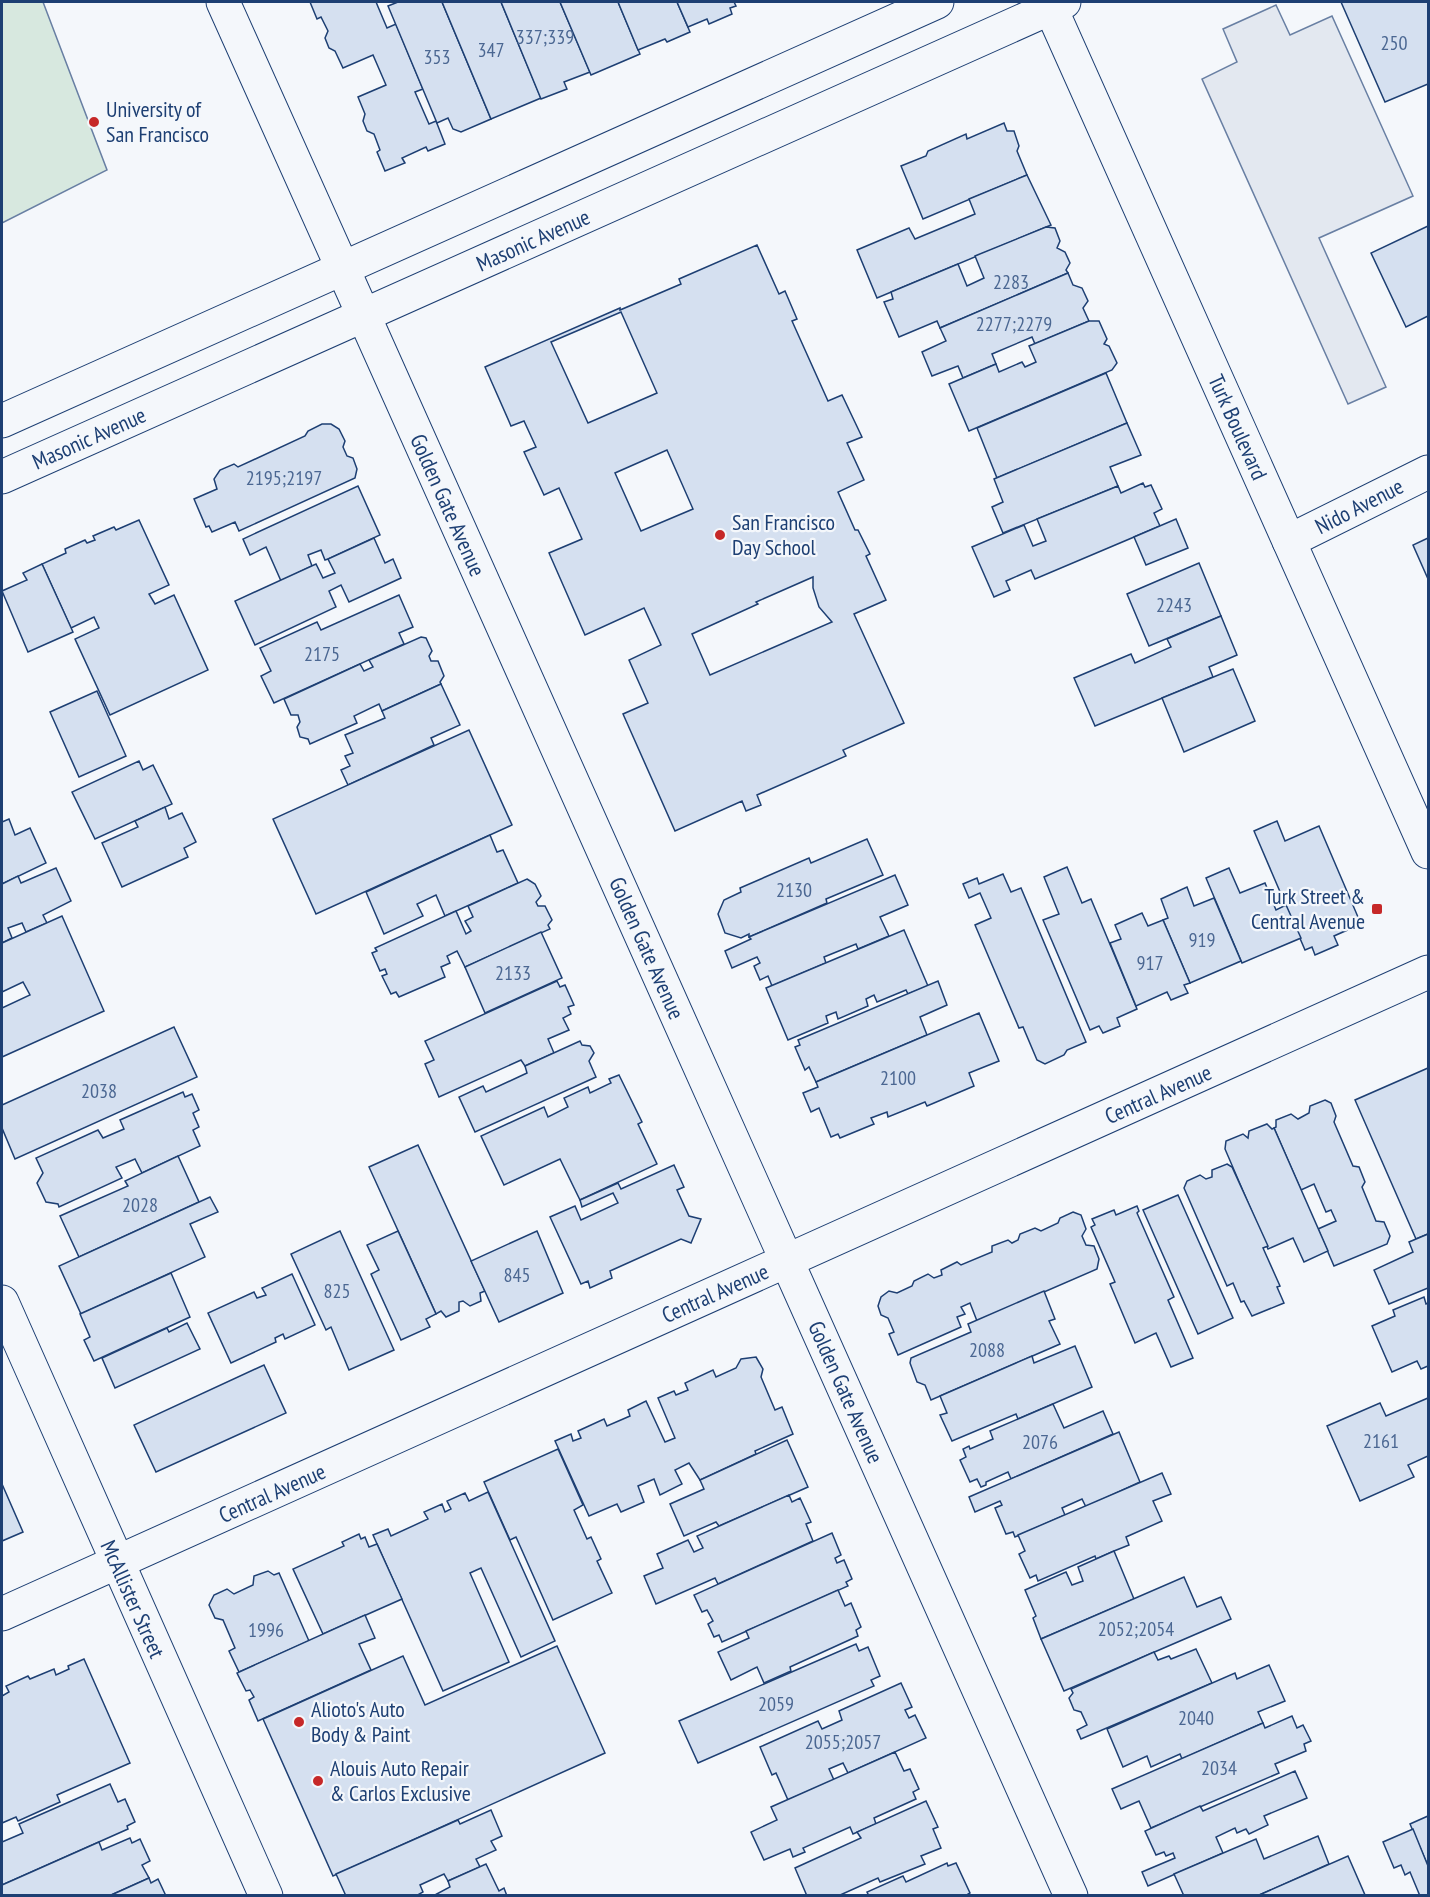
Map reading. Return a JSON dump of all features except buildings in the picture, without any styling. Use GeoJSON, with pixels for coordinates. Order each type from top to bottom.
{"type":"FeatureCollection","features":[{"type":"Feature","properties":{"kind":"street","name":"Golden Gate Avenue"},"geometry":{"type":"LineString","coordinates":[[223,2],[1071,1896]]}},
{"type":"Feature","properties":{"kind":"street"},"geometry":{"type":"LineString","coordinates":[[2,421],[937,2]]}},
{"type":"Feature","properties":{"kind":"street","name":"Masonic Avenue"},"geometry":{"type":"LineString","coordinates":[[2,477],[1054,4]]}},
{"type":"Feature","properties":{"kind":"street","name":"Turk Boulevard"},"geometry":{"type":"LineString","coordinates":[[1054,4],[1428,852]]}},
{"type":"Feature","properties":{"kind":"street","name":"Nido Avenue"},"geometry":{"type":"LineString","coordinates":[[1289,541],[1428,471]]}},
{"type":"Feature","properties":{"kind":"street","name":"Central Avenue"},"geometry":{"type":"LineString","coordinates":[[2,1614],[1428,972]]}},
{"type":"Feature","properties":{"kind":"street","name":"McAllister Street"},"geometry":{"type":"LineString","coordinates":[[2,1302],[266,1896]]}},
{"type":"Feature","properties":{"kind":"shaded area"},"geometry":{"type":"Polygon","coordinates":[[[2,2],[43,2],[107,170],[2,223],[2,2]]]}},
{"type":"Feature","properties":{"kind":"shaded area"},"geometry":{"type":"Polygon","coordinates":[[[1276,5],[1290,35],[1332,16],[1413,196],[1319,238],[1386,387],[1348,404],[1202,79],[1237,62],[1223,29],[1276,5]]]}},
{"type":"Feature","properties":{"kind":"place","name":"University of San Francisco"},"geometry":{"type":"Point","coordinates":[94,122]}},
{"type":"Feature","properties":{"kind":"place","name":"San Francisco Day School"},"geometry":{"type":"Point","coordinates":[720,535]}},
{"type":"Feature","properties":{"kind":"place","name":"Turk Street & Central Avenue"},"geometry":{"type":"Point","coordinates":[1377,909]}},
{"type":"Feature","properties":{"kind":"place","name":"Alioto's Auto Body & Paint"},"geometry":{"type":"Point","coordinates":[299,1722]}},
{"type":"Feature","properties":{"kind":"place","name":"Alouis Auto Repair & Carlos Exclusive"},"geometry":{"type":"Point","coordinates":[318,1781]}}]}
